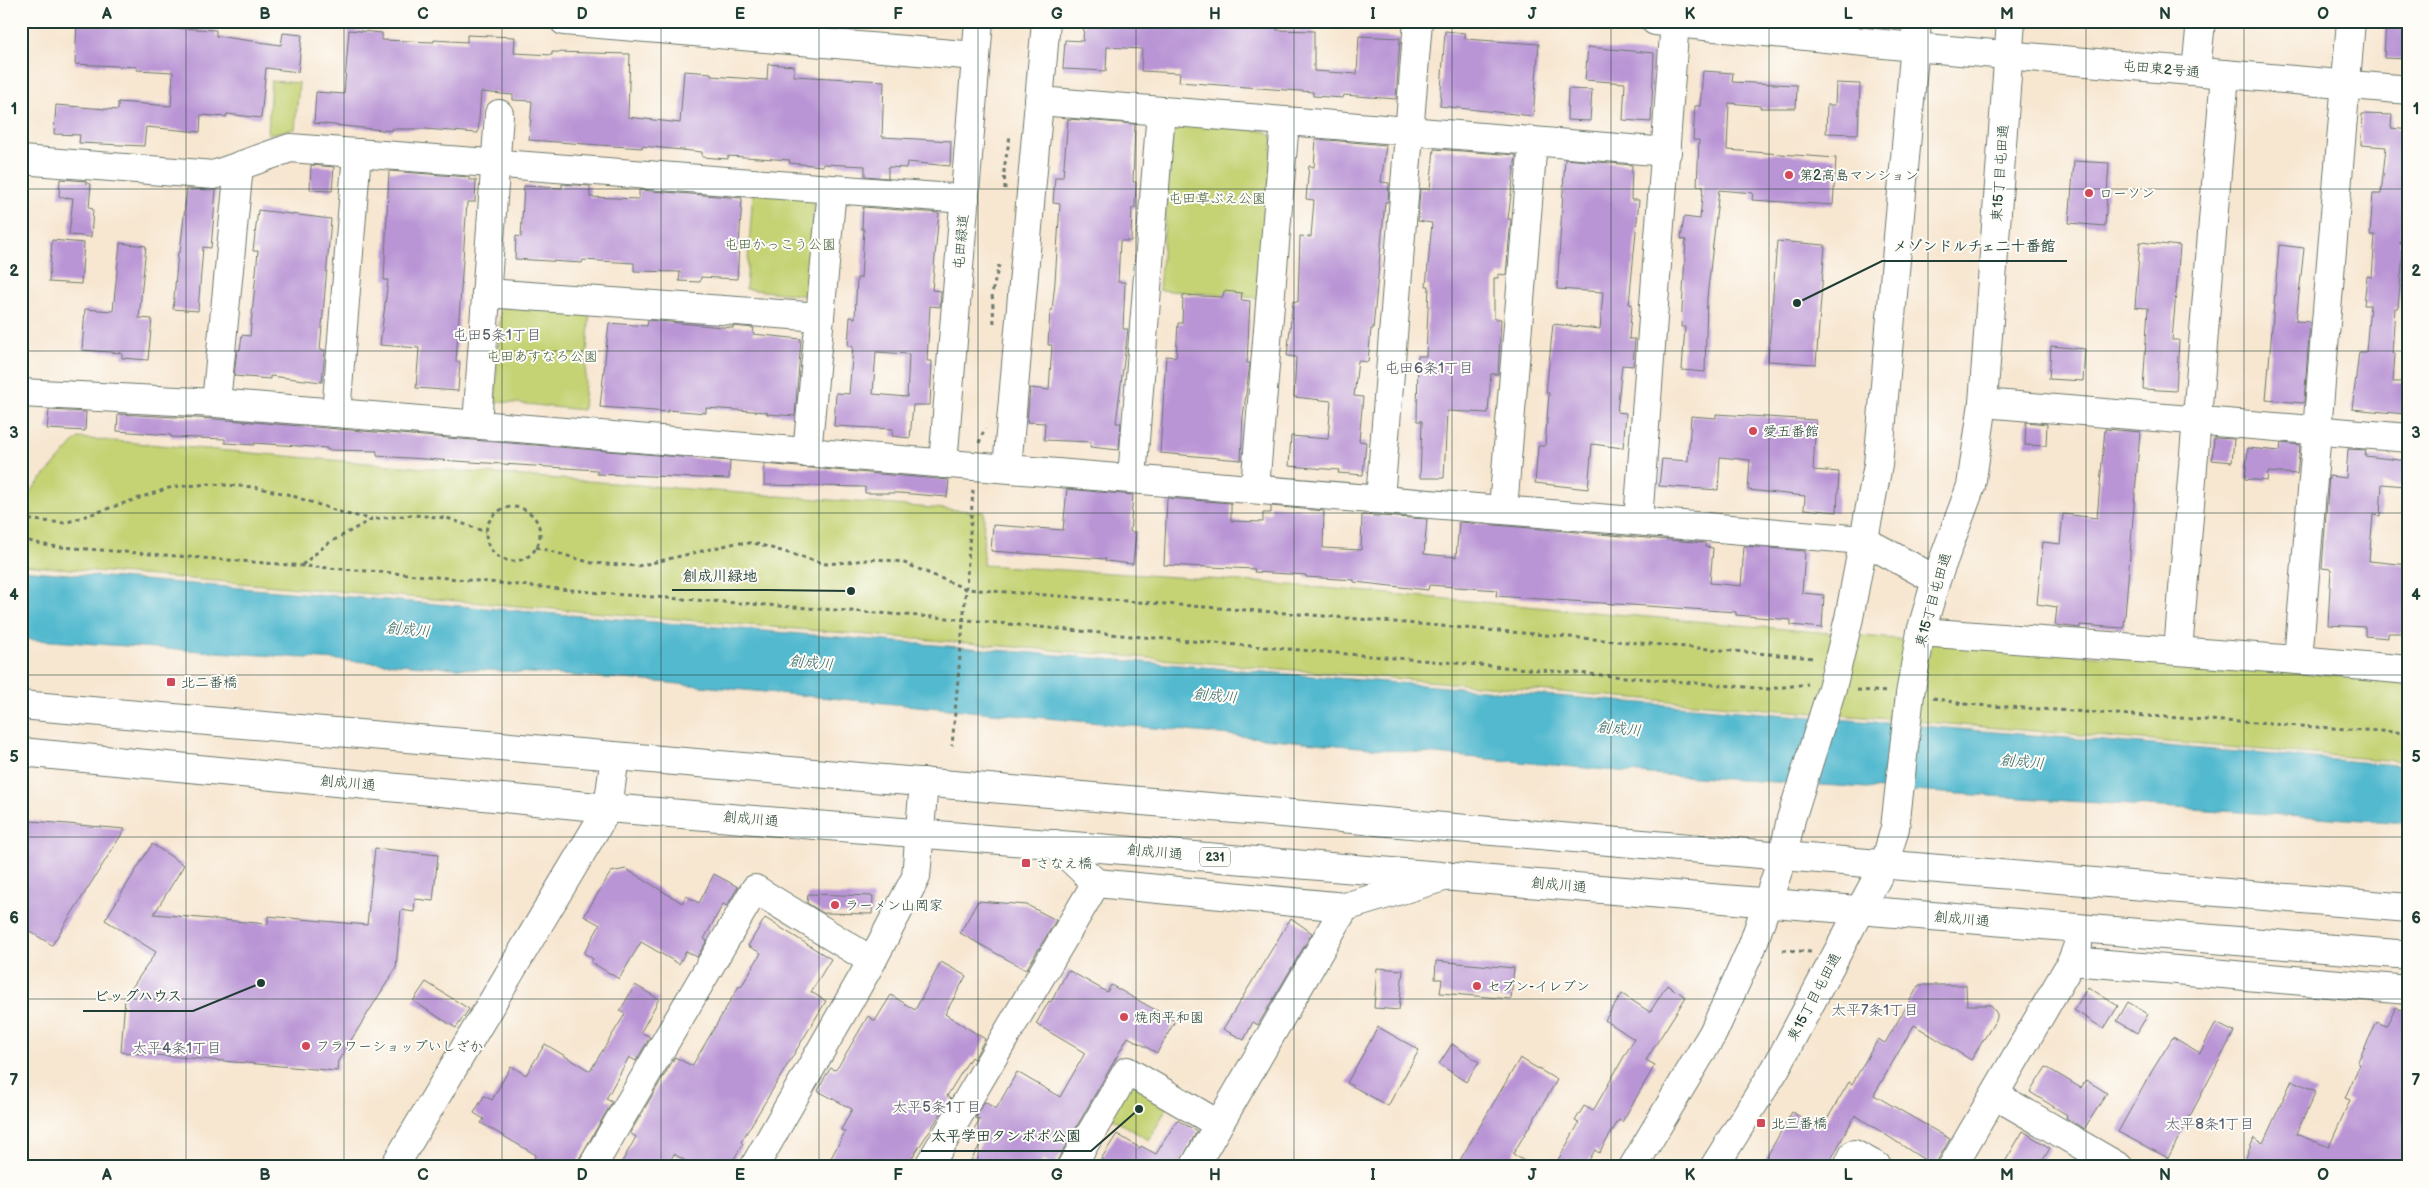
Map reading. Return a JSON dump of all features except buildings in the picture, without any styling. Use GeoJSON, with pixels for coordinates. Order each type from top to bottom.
{"type":"FeatureCollection","features":[{"type":"Feature","properties":{"kind":"main road"},"geometry":{"type":"LineString","coordinates":[[564,21],[976,56]]}},
{"type":"Feature","properties":{"kind":"main road","name":"屯田緑道"},"geometry":{"type":"LineString","coordinates":[[943,464],[979,21]]}},
{"type":"Feature","properties":{"kind":"main road"},"geometry":{"type":"LineString","coordinates":[[1007,468],[1046,21]]}},
{"type":"Feature","properties":{"kind":"main road"},"geometry":{"type":"LineString","coordinates":[[1380,500],[1418,21]]}},
{"type":"Feature","properties":{"kind":"main road","name":"東15丁目屯田通"},"geometry":{"type":"LineString","coordinates":[[1714,1167],[1776,1068],[1884,864],[1895,828],[1921,632],[1936,580],[1971,486],[1983,403],[2011,21]]}},
{"type":"Feature","properties":{"kind":"main road"},"geometry":{"type":"LineString","coordinates":[[2196,72],[2201,21]]}},
{"type":"Feature","properties":{"kind":"main road"},"geometry":{"type":"LineString","coordinates":[[2298,660],[2351,21]]}},
{"type":"Feature","properties":{"kind":"main road"},"geometry":{"type":"LineString","coordinates":[[1638,521],[1666,152],[1668,22]]}},
{"type":"Feature","properties":{"kind":"main road","name":"屯田東2号通"},"geometry":{"type":"LineString","coordinates":[[1668,22],[1915,34],[2008,55],[2409,90]]}},
{"type":"Feature","properties":{"kind":"main road"},"geometry":{"type":"LineString","coordinates":[[1633,1167],[1712,1033],[1745,963],[1783,856],[1798,798],[1832,690],[1850,618],[1878,465],[1915,34]]}},
{"type":"Feature","properties":{"kind":"main road"},"geometry":{"type":"LineString","coordinates":[[2178,651],[2225,74]]}},
{"type":"Feature","properties":{"kind":"main road"},"geometry":{"type":"LineString","coordinates":[[1039,101],[1666,152]]}},
{"type":"Feature","properties":{"kind":"main road"},"geometry":{"type":"LineString","coordinates":[[1132,478],[1161,111]]}},
{"type":"Feature","properties":{"kind":"main road"},"geometry":{"type":"LineString","coordinates":[[477,424],[499,114]]}},
{"type":"Feature","properties":{"kind":"main road"},"geometry":{"type":"LineString","coordinates":[[1256,488],[1286,121]]}},
{"type":"Feature","properties":{"kind":"main road"},"geometry":{"type":"LineString","coordinates":[[1503,509],[1533,141]]}},
{"type":"Feature","properties":{"kind":"main road"},"geometry":{"type":"LineString","coordinates":[[21,160],[214,174],[290,148],[965,199]]}},
{"type":"Feature","properties":{"kind":"main road"},"geometry":{"type":"LineString","coordinates":[[336,413],[357,153]]}},
{"type":"Feature","properties":{"kind":"main road"},"geometry":{"type":"LineString","coordinates":[[216,403],[239,166]]}},
{"type":"Feature","properties":{"kind":"main road"},"geometry":{"type":"LineString","coordinates":[[807,453],[832,190]]}},
{"type":"Feature","properties":{"kind":"main road"},"geometry":{"type":"LineString","coordinates":[[486,292],[820,317]]}},
{"type":"Feature","properties":{"kind":"main road"},"geometry":{"type":"LineString","coordinates":[[21,393],[216,403],[807,453],[1256,488],[1863,540],[1936,580]]}},
{"type":"Feature","properties":{"kind":"main road"},"geometry":{"type":"LineString","coordinates":[[1983,403],[2409,438]]}},
{"type":"Feature","properties":{"kind":"main road"},"geometry":{"type":"LineString","coordinates":[[1921,632],[2409,670]]}},
{"type":"Feature","properties":{"kind":"main road"},"geometry":{"type":"LineString","coordinates":[[21,704],[2409,908]]}},
{"type":"Feature","properties":{"kind":"main road","name":"創成川通"},"geometry":{"type":"LineString","coordinates":[[21,752],[608,808],[2409,955]]}},
{"type":"Feature","properties":{"kind":"main road"},"geometry":{"type":"LineString","coordinates":[[404,1163],[608,808],[615,756]]}},
{"type":"Feature","properties":{"kind":"main road"},"geometry":{"type":"LineString","coordinates":[[754,1167],[872,961],[916,877],[924,782]]}},
{"type":"Feature","properties":{"kind":"main road"},"geometry":{"type":"LineString","coordinates":[[1055,844],[1096,883],[1345,907],[1448,876]]}},
{"type":"Feature","properties":{"kind":"main road"},"geometry":{"type":"LineString","coordinates":[[928,1167],[1096,883]]}},
{"type":"Feature","properties":{"kind":"main road"},"geometry":{"type":"LineString","coordinates":[[592,1167],[755,889],[872,961]]}},
{"type":"Feature","properties":{"kind":"main road"},"geometry":{"type":"LineString","coordinates":[[1194,1167],[1345,907]]}},
{"type":"Feature","properties":{"kind":"main road"},"geometry":{"type":"LineString","coordinates":[[1952,1167],[2072,961],[2084,929]]}},
{"type":"Feature","properties":{"kind":"main road"},"geometry":{"type":"LineString","coordinates":[[2072,961],[2409,990]]}},
{"type":"Feature","properties":{"kind":"main road"},"geometry":{"type":"LineString","coordinates":[[1071,1167],[1126,1071],[1218,1124]]}},
{"type":"Feature","properties":{"kind":"main road"},"geometry":{"type":"LineString","coordinates":[[1994,1095],[2119,1167]]}},
{"type":"Feature","properties":{"kind":"main road"},"geometry":{"type":"LineString","coordinates":[[1847,1167],[1854,1154],[1878,1167]]}},
{"type":"Feature","properties":{"kind":"path"},"geometry":{"type":"LineString","coordinates":[[21,519],[64,523],[172,487],[210,484],[254,487],[286,494],[346,514],[372,519],[414,515],[447,518],[486,532]]}},
{"type":"Feature","properties":{"kind":"path"},"geometry":{"type":"LineString","coordinates":[[952,746],[973,488]]}},
{"type":"Feature","properties":{"kind":"path"},"geometry":{"type":"LineString","coordinates":[[508,508],[524,510],[537,522],[539,539],[536,547],[523,559],[505,560],[490,549],[486,532],[488,524],[499,511],[508,508]]}},
{"type":"Feature","properties":{"kind":"path"},"geometry":{"type":"LineString","coordinates":[[302,565],[327,544],[372,519]]}},
{"type":"Feature","properties":{"kind":"path"},"geometry":{"type":"LineString","coordinates":[[21,539],[49,546],[302,565],[612,594],[963,620],[1132,636],[1769,689],[1805,683],[1832,690],[1963,704],[2409,733]]}},
{"type":"Feature","properties":{"kind":"path"},"geometry":{"type":"LineString","coordinates":[[536,547],[592,563],[638,566],[736,543],[754,543],[826,564],[878,559],[902,562],[966,589],[1322,616],[1819,659]]}},
{"type":"Feature","properties":{"kind":"path"},"geometry":{"type":"LineString","coordinates":[[1783,950],[1815,952]]}},
{"type":"Feature","properties":{"kind":"green space"},"geometry":{"type":"Polygon","coordinates":[[[271,81],[299,83],[295,129],[268,134],[271,81]]]}},
{"type":"Feature","properties":{"kind":"green space","name":"屯田草ぶえ公園"},"geometry":{"type":"Polygon","coordinates":[[[1182,123],[1266,131],[1273,137],[1259,298],[1159,290],[1173,130],[1182,123]]]}},
{"type":"Feature","properties":{"kind":"green space","name":"屯田かっこう公園"},"geometry":{"type":"Polygon","coordinates":[[[753,191],[815,196],[808,296],[746,289],[753,191]]]}},
{"type":"Feature","properties":{"kind":"green space","name":"屯田あすなろ公園"},"geometry":{"type":"Polygon","coordinates":[[[501,302],[590,310],[583,410],[495,401],[501,302]]]}},
{"type":"Feature","properties":{"kind":"green space"},"geometry":{"type":"Polygon","coordinates":[[[78,438],[471,472],[984,512],[983,565],[1256,582],[1997,648],[2409,681],[2409,762],[21,565],[21,502],[78,438]]]}},
{"type":"Feature","properties":{"kind":"green space"},"geometry":{"type":"Polygon","coordinates":[[[1130,1079],[1170,1102],[1149,1140],[1109,1117],[1130,1079]]]}},
{"type":"Feature","properties":{"kind":"water","name":"創成川"},"geometry":{"type":"Polygon","coordinates":[[[21,570],[2409,766],[2409,823],[1650,774],[636,680],[21,639],[21,570]]]}},
{"type":"Feature","properties":{"kind":"place","name":"第2高島マンション"},"geometry":{"type":"Point","coordinates":[1789,175]}},
{"type":"Feature","properties":{"kind":"place","name":"ローソン"},"geometry":{"type":"Point","coordinates":[2089,193]}},
{"type":"Feature","properties":{"kind":"place","name":"メゾンドルチェ二十番館"},"geometry":{"type":"Point","coordinates":[1797,303]}},
{"type":"Feature","properties":{"kind":"place","name":"愛五番館"},"geometry":{"type":"Point","coordinates":[1753,431]}},
{"type":"Feature","properties":{"kind":"place","name":"創成川緑地"},"geometry":{"type":"Point","coordinates":[851,591]}},
{"type":"Feature","properties":{"kind":"place","name":"北二番橋"},"geometry":{"type":"Point","coordinates":[171,682]}},
{"type":"Feature","properties":{"kind":"place","name":"さなえ橋"},"geometry":{"type":"Point","coordinates":[1026,863]}},
{"type":"Feature","properties":{"kind":"place","name":"ラーメン山岡家"},"geometry":{"type":"Point","coordinates":[835,905]}},
{"type":"Feature","properties":{"kind":"place","name":"ビッグハウス"},"geometry":{"type":"Point","coordinates":[261,983]}},
{"type":"Feature","properties":{"kind":"place","name":"セブン-イレブン"},"geometry":{"type":"Point","coordinates":[1477,986]}},
{"type":"Feature","properties":{"kind":"place","name":"焼肉平和園"},"geometry":{"type":"Point","coordinates":[1124,1017]}},
{"type":"Feature","properties":{"kind":"place","name":"フラワーショップいしざか"},"geometry":{"type":"Point","coordinates":[306,1046]}},
{"type":"Feature","properties":{"kind":"place","name":"太平学田タンポポ公園"},"geometry":{"type":"Point","coordinates":[1139,1109]}},
{"type":"Feature","properties":{"kind":"place","name":"北三番橋"},"geometry":{"type":"Point","coordinates":[1761,1123]}},
{"type":"Feature","properties":{"kind":"district","name":"屯田5条1丁目"},"geometry":{"type":"Point","coordinates":[497,335]}},
{"type":"Feature","properties":{"kind":"district","name":"屯田6条1丁目"},"geometry":{"type":"Point","coordinates":[1429,368]}},
{"type":"Feature","properties":{"kind":"district","name":"太平7条1丁目"},"geometry":{"type":"Point","coordinates":[1875,1010]}},
{"type":"Feature","properties":{"kind":"district","name":"太平4条1丁目"},"geometry":{"type":"Point","coordinates":[177,1048]}},
{"type":"Feature","properties":{"kind":"district","name":"太平5条1丁目"},"geometry":{"type":"Point","coordinates":[937,1107]}},
{"type":"Feature","properties":{"kind":"district","name":"太平8条1丁目"},"geometry":{"type":"Point","coordinates":[2210,1124]}}]}
